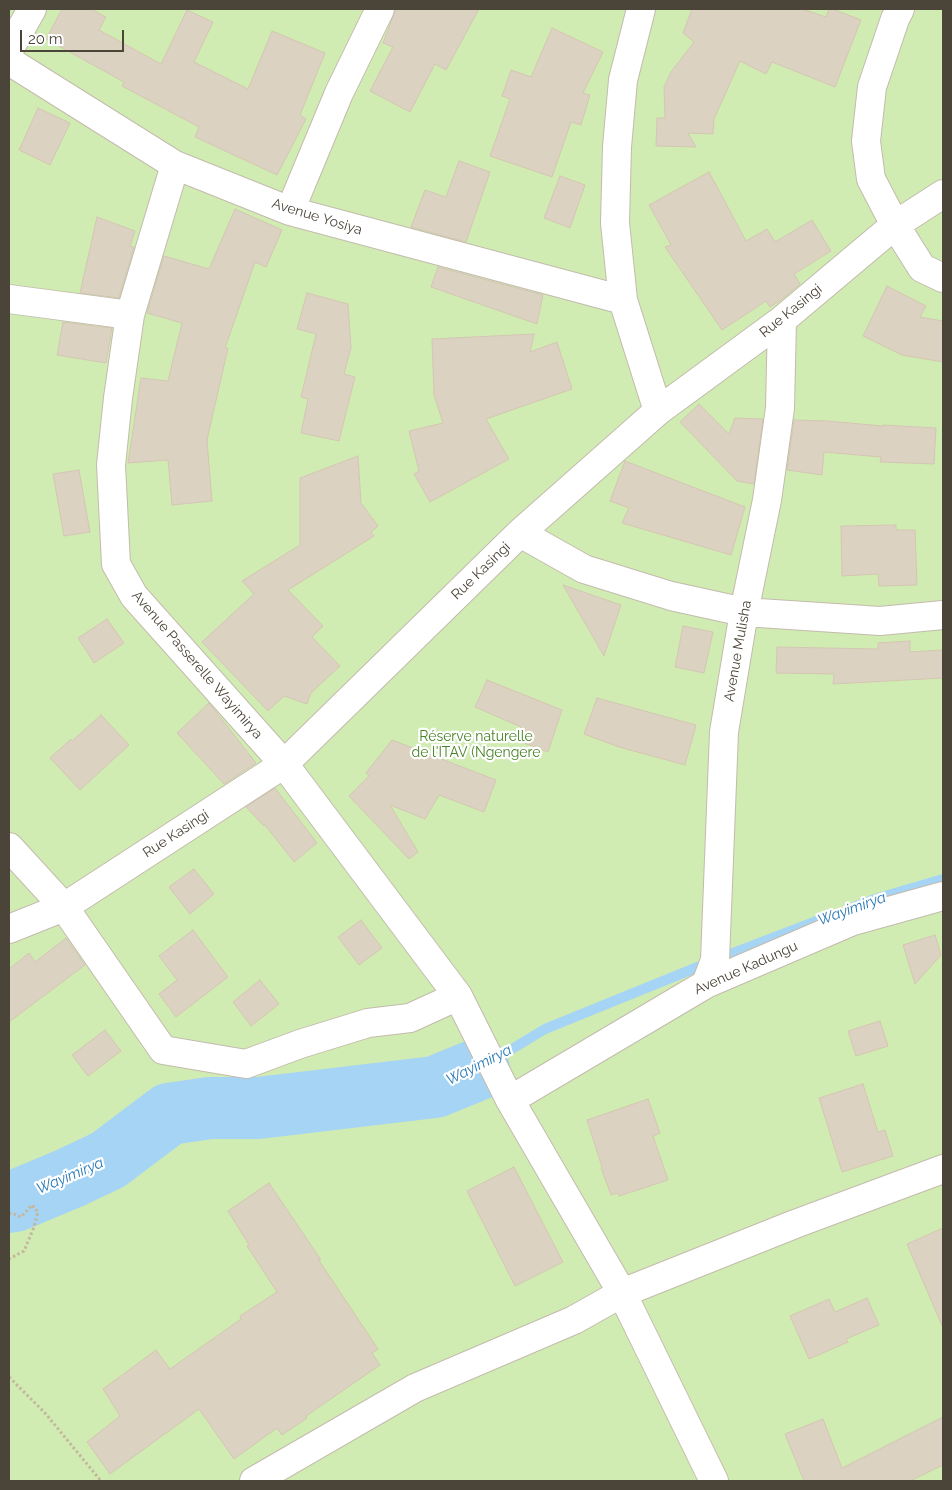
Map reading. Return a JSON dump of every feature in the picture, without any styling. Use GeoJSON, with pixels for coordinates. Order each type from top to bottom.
{"type":"FeatureCollection","features":[{"type":"Feature","properties":{"kind":"street"},"geometry":{"type":"LineString","coordinates":[[9,50],[32,9]]}},
{"type":"Feature","properties":{"kind":"street"},"geometry":{"type":"LineString","coordinates":[[290,211],[339,93],[380,9]]}},
{"type":"Feature","properties":{"kind":"street"},"geometry":{"type":"LineString","coordinates":[[641,9],[623,80],[617,147],[615,223],[623,300],[658,411]]}},
{"type":"Feature","properties":{"kind":"street"},"geometry":{"type":"LineString","coordinates":[[892,12],[872,86],[866,141],[871,179],[922,268],[943,278]]}},
{"type":"Feature","properties":{"kind":"street","name":"Avenue Yosiya"},"geometry":{"type":"LineString","coordinates":[[9,61],[175,164],[290,211],[623,300]]}},
{"type":"Feature","properties":{"kind":"street","name":"Avenue Passerelle Wayimirya"},"geometry":{"type":"LineString","coordinates":[[175,164],[130,314],[111,465],[116,564],[134,596],[284,764],[458,996],[504,1088],[622,1293],[714,1481]]}},
{"type":"Feature","properties":{"kind":"street","name":"Rue Kasingi"},"geometry":{"type":"LineString","coordinates":[[9,929],[64,907],[284,764],[520,533],[658,411],[782,320],[896,225],[943,194]]}},
{"type":"Feature","properties":{"kind":"street"},"geometry":{"type":"LineString","coordinates":[[9,299],[130,314]]}},
{"type":"Feature","properties":{"kind":"street","name":"Avenue Mulisha"},"geometry":{"type":"LineString","coordinates":[[706,984],[715,960],[724,732],[744,612],[767,500],[780,408],[782,320]]}},
{"type":"Feature","properties":{"kind":"street"},"geometry":{"type":"LineString","coordinates":[[520,533],[584,568],[671,596],[744,612],[880,621],[943,615]]}},
{"type":"Feature","properties":{"kind":"street"},"geometry":{"type":"LineString","coordinates":[[9,847],[64,907],[164,1050],[246,1064],[300,1044],[368,1023],[410,1018],[458,996]]}},
{"type":"Feature","properties":{"kind":"street","name":"Avenue Kadungu"},"geometry":{"type":"LineString","coordinates":[[504,1088],[706,984],[853,920],[943,896]]}},
{"type":"Feature","properties":{"kind":"street"},"geometry":{"type":"LineString","coordinates":[[254,1481],[415,1388],[574,1320],[622,1293],[795,1224],[943,1169]]}},
{"type":"Feature","properties":{"kind":"path"},"geometry":{"type":"LineString","coordinates":[[9,1214],[12,1213],[21,1217],[32,1205],[38,1212],[24,1251],[9,1259]]}},
{"type":"Feature","properties":{"kind":"path"},"geometry":{"type":"LineString","coordinates":[[9,1377],[45,1413],[101,1481]]}},
{"type":"Feature","properties":{"kind":"green space","name":"Réserve naturelle de l'ITAV (Ngengere"},"geometry":{"type":"Polygon","coordinates":[[[9,9],[943,9],[943,1481],[9,1481],[9,9]]]}},
{"type":"Feature","properties":{"kind":"building"},"geometry":{"type":"Polygon","coordinates":[[[62,9],[91,9],[106,17],[99,30],[161,64],[187,10],[213,22],[194,62],[248,89],[272,31],[325,53],[300,115],[306,119],[277,175],[195,137],[199,127],[122,86],[124,82],[46,39],[62,9]]]}},
{"type":"Feature","properties":{"kind":"building"},"geometry":{"type":"Polygon","coordinates":[[[396,9],[479,9],[446,70],[435,64],[410,112],[370,91],[393,47],[383,43],[396,9]]]}},
{"type":"Feature","properties":{"kind":"building"},"geometry":{"type":"Polygon","coordinates":[[[692,9],[802,9],[826,17],[829,9],[833,9],[861,20],[835,87],[772,62],[766,74],[740,61],[714,119],[713,134],[688,133],[696,147],[656,146],[657,118],[665,118],[664,87],[671,72],[694,42],[683,33],[692,9]]]}},
{"type":"Feature","properties":{"kind":"building"},"geometry":{"type":"Polygon","coordinates":[[[552,28],[603,52],[583,93],[590,95],[581,125],[571,122],[552,177],[490,156],[510,99],[502,96],[511,70],[531,77],[552,28]]]}},
{"type":"Feature","properties":{"kind":"building"},"geometry":{"type":"Polygon","coordinates":[[[38,108],[70,123],[50,165],[19,150],[38,108]]]}},
{"type":"Feature","properties":{"kind":"building"},"geometry":{"type":"Polygon","coordinates":[[[459,161],[490,172],[466,242],[411,227],[425,190],[446,197],[459,161]]]}},
{"type":"Feature","properties":{"kind":"building"},"geometry":{"type":"Polygon","coordinates":[[[709,172],[746,241],[767,229],[775,242],[812,220],[831,251],[794,274],[800,284],[781,300],[770,307],[766,301],[722,330],[665,247],[671,245],[649,205],[709,172]]]}},
{"type":"Feature","properties":{"kind":"building"},"geometry":{"type":"Polygon","coordinates":[[[560,176],[585,185],[570,228],[544,218],[560,176]]]}},
{"type":"Feature","properties":{"kind":"building"},"geometry":{"type":"Polygon","coordinates":[[[235,209],[282,230],[266,267],[255,262],[225,348],[228,348],[207,440],[212,501],[172,505],[168,460],[128,463],[141,378],[168,381],[182,323],[147,313],[164,256],[209,269],[235,209]]]}},
{"type":"Feature","properties":{"kind":"building"},"geometry":{"type":"Polygon","coordinates":[[[97,217],[135,231],[130,246],[134,247],[119,298],[80,293],[97,217]]]}},
{"type":"Feature","properties":{"kind":"building"},"geometry":{"type":"Polygon","coordinates":[[[438,267],[543,295],[537,324],[431,287],[438,267]]]}},
{"type":"Feature","properties":{"kind":"building"},"geometry":{"type":"Polygon","coordinates":[[[887,286],[926,306],[920,317],[943,321],[943,362],[902,355],[863,336],[887,286]]]}},
{"type":"Feature","properties":{"kind":"building"},"geometry":{"type":"Polygon","coordinates":[[[307,293],[348,304],[351,348],[344,374],[355,377],[339,441],[301,433],[308,399],[301,397],[316,334],[297,329],[307,293]]]}},
{"type":"Feature","properties":{"kind":"building"},"geometry":{"type":"Polygon","coordinates":[[[63,322],[112,328],[106,363],[57,355],[63,322]]]}},
{"type":"Feature","properties":{"kind":"building"},"geometry":{"type":"Polygon","coordinates":[[[534,334],[530,352],[557,342],[572,389],[486,419],[509,459],[430,502],[414,474],[419,471],[409,431],[443,423],[434,395],[432,339],[534,334]]]}},
{"type":"Feature","properties":{"kind":"building"},"geometry":{"type":"Polygon","coordinates":[[[699,404],[729,434],[735,418],[763,419],[754,484],[737,481],[680,422],[699,404]]]}},
{"type":"Feature","properties":{"kind":"building"},"geometry":{"type":"Polygon","coordinates":[[[794,420],[936,428],[934,464],[880,462],[881,457],[824,452],[822,475],[787,470],[794,420]]]}},
{"type":"Feature","properties":{"kind":"building"},"geometry":{"type":"Polygon","coordinates":[[[358,456],[361,503],[378,526],[371,532],[374,536],[288,590],[323,626],[312,637],[340,666],[311,693],[307,704],[284,696],[268,711],[202,642],[254,594],[242,581],[300,545],[300,478],[358,456]]]}},
{"type":"Feature","properties":{"kind":"building"},"geometry":{"type":"Polygon","coordinates":[[[625,461],[745,507],[731,555],[622,523],[629,508],[610,501],[625,461]]]}},
{"type":"Feature","properties":{"kind":"building"},"geometry":{"type":"Polygon","coordinates":[[[79,470],[90,532],[64,536],[53,474],[79,470]]]}},
{"type":"Feature","properties":{"kind":"building"},"geometry":{"type":"Polygon","coordinates":[[[896,525],[896,530],[915,530],[917,585],[879,586],[878,574],[842,576],[841,526],[896,525]]]}},
{"type":"Feature","properties":{"kind":"building"},"geometry":{"type":"Polygon","coordinates":[[[563,585],[621,605],[604,656],[563,585]]]}},
{"type":"Feature","properties":{"kind":"building"},"geometry":{"type":"Polygon","coordinates":[[[107,619],[124,643],[94,663],[78,638],[107,619]]]}},
{"type":"Feature","properties":{"kind":"building"},"geometry":{"type":"Polygon","coordinates":[[[683,626],[713,632],[704,673],[675,667],[683,626]]]}},
{"type":"Feature","properties":{"kind":"building"},"geometry":{"type":"Polygon","coordinates":[[[910,641],[910,652],[943,650],[943,678],[833,684],[834,674],[776,673],[777,647],[878,649],[878,643],[910,641]]]}},
{"type":"Feature","properties":{"kind":"building"},"geometry":{"type":"Polygon","coordinates":[[[487,680],[562,710],[548,752],[516,740],[521,727],[475,707],[487,680]]]}},
{"type":"Feature","properties":{"kind":"building"},"geometry":{"type":"Polygon","coordinates":[[[597,698],[696,725],[685,765],[619,747],[584,734],[597,698]]]}},
{"type":"Feature","properties":{"kind":"building"},"geometry":{"type":"Polygon","coordinates":[[[209,703],[256,763],[224,784],[177,733],[209,703]]]}},
{"type":"Feature","properties":{"kind":"building"},"geometry":{"type":"Polygon","coordinates":[[[101,715],[129,745],[80,790],[50,758],[101,715]]]}},
{"type":"Feature","properties":{"kind":"building"},"geometry":{"type":"Polygon","coordinates":[[[392,740],[496,780],[484,812],[439,795],[425,819],[390,805],[418,852],[409,859],[349,796],[369,776],[366,773],[392,740]]]}},
{"type":"Feature","properties":{"kind":"building"},"geometry":{"type":"Polygon","coordinates":[[[275,788],[317,843],[294,862],[265,825],[246,807],[275,788]]]}},
{"type":"Feature","properties":{"kind":"building"},"geometry":{"type":"Polygon","coordinates":[[[194,869],[214,894],[190,914],[169,887],[194,869]]]}},
{"type":"Feature","properties":{"kind":"building"},"geometry":{"type":"Polygon","coordinates":[[[361,920],[382,948],[359,965],[338,937],[361,920]]]}},
{"type":"Feature","properties":{"kind":"building"},"geometry":{"type":"Polygon","coordinates":[[[193,930],[228,977],[176,1017],[159,994],[177,980],[159,956],[193,930]]]}},
{"type":"Feature","properties":{"kind":"building"},"geometry":{"type":"Polygon","coordinates":[[[935,935],[941,955],[915,984],[903,945],[935,935]]]}},
{"type":"Feature","properties":{"kind":"building"},"geometry":{"type":"Polygon","coordinates":[[[66,938],[85,965],[9,1022],[9,969],[29,953],[35,962],[66,938]]]}},
{"type":"Feature","properties":{"kind":"building"},"geometry":{"type":"Polygon","coordinates":[[[260,980],[279,1004],[251,1026],[233,1002],[260,980]]]}},
{"type":"Feature","properties":{"kind":"building"},"geometry":{"type":"Polygon","coordinates":[[[880,1021],[888,1046],[856,1056],[848,1031],[880,1021]]]}},
{"type":"Feature","properties":{"kind":"building"},"geometry":{"type":"Polygon","coordinates":[[[105,1030],[121,1051],[88,1076],[72,1055],[105,1030]]]}},
{"type":"Feature","properties":{"kind":"building"},"geometry":{"type":"Polygon","coordinates":[[[863,1084],[878,1132],[885,1130],[893,1156],[842,1172],[819,1098],[863,1084]]]}},
{"type":"Feature","properties":{"kind":"building"},"geometry":{"type":"Polygon","coordinates":[[[648,1099],[660,1133],[653,1136],[668,1180],[619,1196],[618,1193],[611,1195],[587,1120],[648,1099]]]}},
{"type":"Feature","properties":{"kind":"building"},"geometry":{"type":"Polygon","coordinates":[[[514,1167],[563,1262],[515,1286],[467,1191],[514,1167]]]}},
{"type":"Feature","properties":{"kind":"building"},"geometry":{"type":"Polygon","coordinates":[[[269,1183],[378,1349],[372,1353],[380,1365],[306,1416],[307,1418],[282,1435],[277,1428],[234,1459],[199,1409],[110,1474],[87,1442],[120,1416],[103,1389],[156,1350],[170,1369],[241,1319],[240,1316],[277,1292],[247,1246],[249,1245],[228,1211],[269,1183]]]}},
{"type":"Feature","properties":{"kind":"building"},"geometry":{"type":"Polygon","coordinates":[[[943,1228],[943,1328],[907,1244],[943,1228]]]}},
{"type":"Feature","properties":{"kind":"building"},"geometry":{"type":"Polygon","coordinates":[[[867,1298],[879,1325],[846,1339],[848,1342],[809,1359],[790,1316],[829,1299],[835,1312],[867,1298]]]}},
{"type":"Feature","properties":{"kind":"building"},"geometry":{"type":"Polygon","coordinates":[[[943,1417],[943,1465],[910,1481],[804,1481],[785,1434],[823,1419],[842,1468],[943,1417]]]}},
{"type":"Feature","properties":{"kind":"waterway","name":"Wayimirya"},"geometry":{"type":"LineString","coordinates":[[851,908],[943,879]]}},
{"type":"Feature","properties":{"kind":"waterway","name":"Wayimirya"},"geometry":{"type":"LineString","coordinates":[[479,1069],[545,1029],[835,914]]}},
{"type":"Feature","properties":{"kind":"waterway","name":"Wayimirya"},"geometry":{"type":"LineString","coordinates":[[9,1202],[70,1178],[108,1160],[169,1114],[210,1108],[258,1108],[435,1087],[479,1069]]}}]}
